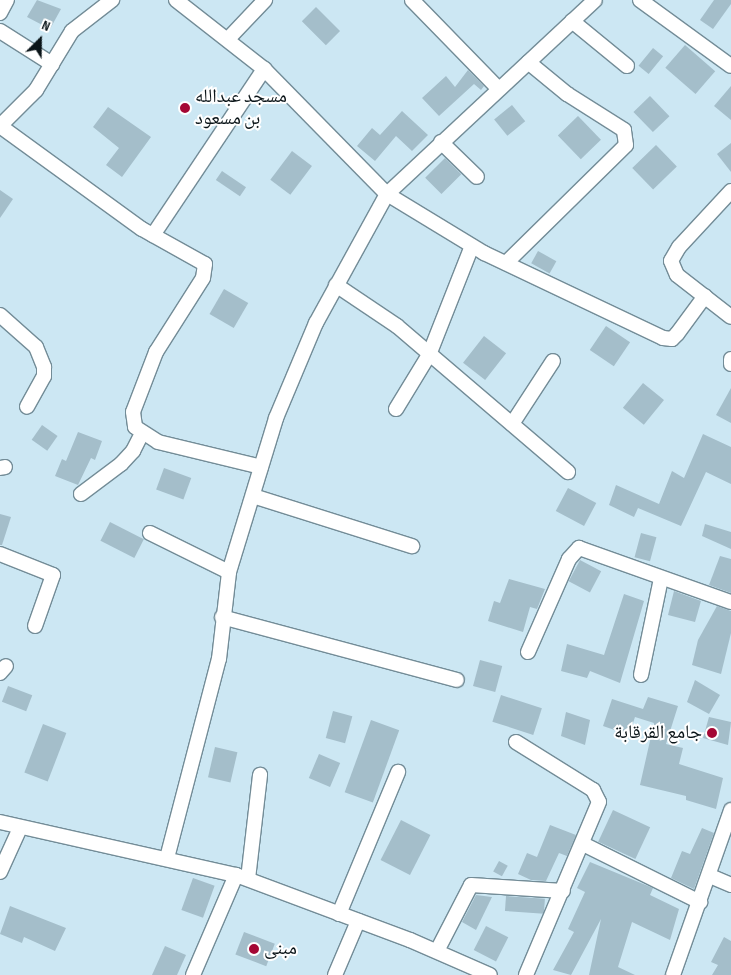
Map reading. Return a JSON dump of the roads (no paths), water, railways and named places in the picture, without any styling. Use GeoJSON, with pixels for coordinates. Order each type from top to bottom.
{"type":"FeatureCollection","features":[{"type":"Feature","properties":{"kind":"street"},"geometry":{"type":"LineString","coordinates":[[0,13],[7,0]]}},
{"type":"Feature","properties":{"kind":"street"},"geometry":{"type":"LineString","coordinates":[[112,0],[72,31],[36,90],[0,126],[153,235],[200,259],[205,264],[205,270],[185,307],[165,334],[135,405],[135,427],[158,442],[261,467]]}},
{"type":"Feature","properties":{"kind":"street"},"geometry":{"type":"LineString","coordinates":[[176,0],[264,69],[386,194],[472,246],[669,340],[677,334],[704,296]]}},
{"type":"Feature","properties":{"kind":"street"},"geometry":{"type":"LineString","coordinates":[[228,39],[265,0]]}},
{"type":"Feature","properties":{"kind":"street"},"geometry":{"type":"LineString","coordinates":[[412,0],[498,88]]}},
{"type":"Feature","properties":{"kind":"street"},"geometry":{"type":"LineString","coordinates":[[167,858],[219,658],[222,618],[229,572],[290,378],[336,285],[386,194],[595,0]]}},
{"type":"Feature","properties":{"kind":"street"},"geometry":{"type":"LineString","coordinates":[[640,0],[731,66]]}},
{"type":"Feature","properties":{"kind":"street"},"geometry":{"type":"LineString","coordinates":[[572,21],[628,66]]}},
{"type":"Feature","properties":{"kind":"street"},"geometry":{"type":"LineString","coordinates":[[0,31],[52,64]]}},
{"type":"Feature","properties":{"kind":"street"},"geometry":{"type":"LineString","coordinates":[[506,263],[626,145],[624,130],[567,94],[528,62]]}},
{"type":"Feature","properties":{"kind":"street"},"geometry":{"type":"LineString","coordinates":[[153,235],[264,69]]}},
{"type":"Feature","properties":{"kind":"street"},"geometry":{"type":"LineString","coordinates":[[441,142],[477,177]]}},
{"type":"Feature","properties":{"kind":"street"},"geometry":{"type":"LineString","coordinates":[[731,191],[672,258],[677,275],[731,317]]}},
{"type":"Feature","properties":{"kind":"street"},"geometry":{"type":"LineString","coordinates":[[396,409],[429,355],[472,246]]}},
{"type":"Feature","properties":{"kind":"street"},"geometry":{"type":"LineString","coordinates":[[336,285],[373,308],[568,472]]}},
{"type":"Feature","properties":{"kind":"street"},"geometry":{"type":"LineString","coordinates":[[0,315],[24,333],[43,362],[44,376],[27,407]]}},
{"type":"Feature","properties":{"kind":"street"},"geometry":{"type":"LineString","coordinates":[[731,359],[731,364]]}},
{"type":"Feature","properties":{"kind":"street"},"geometry":{"type":"LineString","coordinates":[[512,424],[553,361]]}},
{"type":"Feature","properties":{"kind":"street"},"geometry":{"type":"LineString","coordinates":[[80,494],[121,464],[133,451],[142,433]]}},
{"type":"Feature","properties":{"kind":"street"},"geometry":{"type":"LineString","coordinates":[[253,496],[412,546]]}},
{"type":"Feature","properties":{"kind":"street"},"geometry":{"type":"LineString","coordinates":[[150,533],[229,572]]}},
{"type":"Feature","properties":{"kind":"street"},"geometry":{"type":"LineString","coordinates":[[528,652],[569,559],[578,548],[731,602]]}},
{"type":"Feature","properties":{"kind":"street"},"geometry":{"type":"LineString","coordinates":[[0,554],[53,575],[35,626]]}},
{"type":"Feature","properties":{"kind":"street"},"geometry":{"type":"LineString","coordinates":[[641,675],[661,578]]}},
{"type":"Feature","properties":{"kind":"street"},"geometry":{"type":"LineString","coordinates":[[222,618],[457,680]]}},
{"type":"Feature","properties":{"kind":"street"},"geometry":{"type":"LineString","coordinates":[[516,742],[593,790],[599,802],[563,892],[526,975]]}},
{"type":"Feature","properties":{"kind":"street"},"geometry":{"type":"LineString","coordinates":[[339,914],[398,772]]}},
{"type":"Feature","properties":{"kind":"street"},"geometry":{"type":"LineString","coordinates":[[193,975],[242,877],[260,776]]}},
{"type":"Feature","properties":{"kind":"street"},"geometry":{"type":"LineString","coordinates":[[673,975],[710,876],[731,810]]}},
{"type":"Feature","properties":{"kind":"street"},"geometry":{"type":"LineString","coordinates":[[0,822],[95,846],[167,858],[242,877],[437,951],[490,975]]}},
{"type":"Feature","properties":{"kind":"street"},"geometry":{"type":"LineString","coordinates":[[0,872],[20,828]]}},
{"type":"Feature","properties":{"kind":"street"},"geometry":{"type":"LineString","coordinates":[[583,844],[700,902]]}},
{"type":"Feature","properties":{"kind":"street"},"geometry":{"type":"LineString","coordinates":[[710,876],[731,885]]}},
{"type":"Feature","properties":{"kind":"street"},"geometry":{"type":"LineString","coordinates":[[437,951],[470,885],[563,892]]}},
{"type":"Feature","properties":{"kind":"street"},"geometry":{"type":"LineString","coordinates":[[335,975],[358,921]]}},
{"type":"Feature","properties":{"kind":"place","name":"مسجد عبدالله بن مسعود"},"geometry":{"type":"Point","coordinates":[185,108]}},
{"type":"Feature","properties":{"kind":"place","name":"جامع القرقابة"},"geometry":{"type":"Point","coordinates":[712,733]}},
{"type":"Feature","properties":{"kind":"place","name":"مبنى"},"geometry":{"type":"Point","coordinates":[254,949]}}]}
